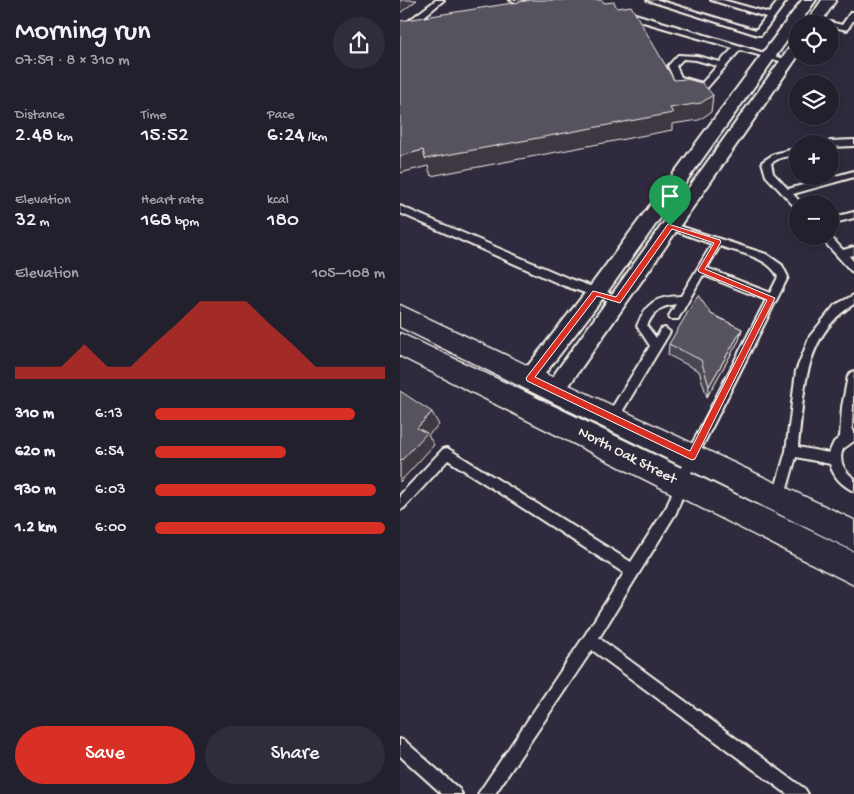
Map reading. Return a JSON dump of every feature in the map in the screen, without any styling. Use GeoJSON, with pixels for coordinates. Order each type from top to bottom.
{"type":"FeatureCollection","features":[{"type":"Feature","properties":{"kind":"main road","name":"North Oak Street"},"geometry":{"type":"LineString","coordinates":[[400,315],[854,536]]}},
{"type":"Feature","properties":{"kind":"main road","name":"North Oak Street"},"geometry":{"type":"LineString","coordinates":[[400,344],[500,391],[681,484],[854,569]]}},
{"type":"Feature","properties":{"kind":"street"},"geometry":{"type":"LineString","coordinates":[[530,378],[596,293],[767,56],[810,0]]}},
{"type":"Feature","properties":{"kind":"street"},"geometry":{"type":"LineString","coordinates":[[824,15],[829,0]]}},
{"type":"Feature","properties":{"kind":"street"},"geometry":{"type":"LineString","coordinates":[[556,391],[617,300],[789,58]]}},
{"type":"Feature","properties":{"kind":"lane"},"geometry":{"type":"LineString","coordinates":[[420,28],[401,31],[440,0]]}},
{"type":"Feature","properties":{"kind":"lane"},"geometry":{"type":"LineString","coordinates":[[514,0],[544,10],[524,12]]}},
{"type":"Feature","properties":{"kind":"lane"},"geometry":{"type":"LineString","coordinates":[[651,0],[758,32],[782,1]]}},
{"type":"Feature","properties":{"kind":"lane"},"geometry":{"type":"LineString","coordinates":[[715,0],[770,16]]}},
{"type":"Feature","properties":{"kind":"lane"},"geometry":{"type":"LineString","coordinates":[[773,0],[782,1]]}},
{"type":"Feature","properties":{"kind":"lane"},"geometry":{"type":"LineString","coordinates":[[616,11],[787,61]]}},
{"type":"Feature","properties":{"kind":"lane"},"geometry":{"type":"LineString","coordinates":[[839,27],[844,28],[854,14]]}},
{"type":"Feature","properties":{"kind":"lane"},"geometry":{"type":"LineString","coordinates":[[721,65],[697,58],[681,57],[672,66],[678,79],[704,86],[738,47]]}},
{"type":"Feature","properties":{"kind":"lane"},"geometry":{"type":"LineString","coordinates":[[839,144],[854,143]]}},
{"type":"Feature","properties":{"kind":"lane"},"geometry":{"type":"LineString","coordinates":[[789,153],[777,156],[766,162],[769,174],[790,195]]}},
{"type":"Feature","properties":{"kind":"lane"},"geometry":{"type":"LineString","coordinates":[[787,192],[854,174]]}},
{"type":"Feature","properties":{"kind":"lane"},"geometry":{"type":"LineString","coordinates":[[400,209],[566,282],[617,300]]}},
{"type":"Feature","properties":{"kind":"lane"},"geometry":{"type":"LineString","coordinates":[[839,219],[854,215]]}},
{"type":"Feature","properties":{"kind":"lane"},"geometry":{"type":"LineString","coordinates":[[486,794],[590,640],[672,509],[692,456],[783,277],[779,268],[763,257],[670,226]]}},
{"type":"Feature","properties":{"kind":"lane"},"geometry":{"type":"LineString","coordinates":[[674,316],[718,242]]}},
{"type":"Feature","properties":{"kind":"lane"},"geometry":{"type":"LineString","coordinates":[[833,245],[854,268]]}},
{"type":"Feature","properties":{"kind":"lane"},"geometry":{"type":"LineString","coordinates":[[842,254],[854,251]]}},
{"type":"Feature","properties":{"kind":"lane"},"geometry":{"type":"LineString","coordinates":[[701,270],[772,298]]}},
{"type":"Feature","properties":{"kind":"lane"},"geometry":{"type":"LineString","coordinates":[[778,499],[792,451],[801,371],[814,339],[839,308],[854,299]]}},
{"type":"Feature","properties":{"kind":"lane"},"geometry":{"type":"LineString","coordinates":[[656,346],[642,326],[653,305],[662,301],[684,300]]}},
{"type":"Feature","properties":{"kind":"lane"},"geometry":{"type":"LineString","coordinates":[[612,418],[665,332]]}},
{"type":"Feature","properties":{"kind":"lane"},"geometry":{"type":"LineString","coordinates":[[854,376],[848,407],[850,437],[840,443],[835,450],[834,459],[842,476],[854,485]]}},
{"type":"Feature","properties":{"kind":"lane"},"geometry":{"type":"LineString","coordinates":[[792,451],[834,459]]}},
{"type":"Feature","properties":{"kind":"lane"},"geometry":{"type":"LineString","coordinates":[[400,504],[447,453],[633,571]]}},
{"type":"Feature","properties":{"kind":"lane"},"geometry":{"type":"LineString","coordinates":[[590,640],[800,794]]}},
{"type":"Feature","properties":{"kind":"lane"},"geometry":{"type":"LineString","coordinates":[[400,746],[454,794]]}},
{"type":"Feature","properties":{"kind":"building"},"geometry":{"type":"Polygon","coordinates":[[[531,0],[602,0],[604,3],[614,2],[617,8],[631,6],[674,80],[686,79],[702,83],[713,95],[701,103],[670,108],[673,113],[425,159],[423,150],[400,156],[400,21],[531,0]]]}},
{"type":"Feature","properties":{"kind":"building"},"geometry":{"type":"Polygon","coordinates":[[[698,295],[711,314],[742,329],[709,386],[701,360],[669,344],[698,295]]]}},
{"type":"Feature","properties":{"kind":"building"},"geometry":{"type":"Polygon","coordinates":[[[400,391],[432,412],[417,428],[427,433],[400,462],[400,391]]]}},
{"type":"Feature","properties":{"kind":"route"},"geometry":{"type":"LineString","coordinates":[[670,226],[718,242],[701,270],[772,298],[692,456],[530,378],[596,293],[617,300],[670,226]]}}]}
